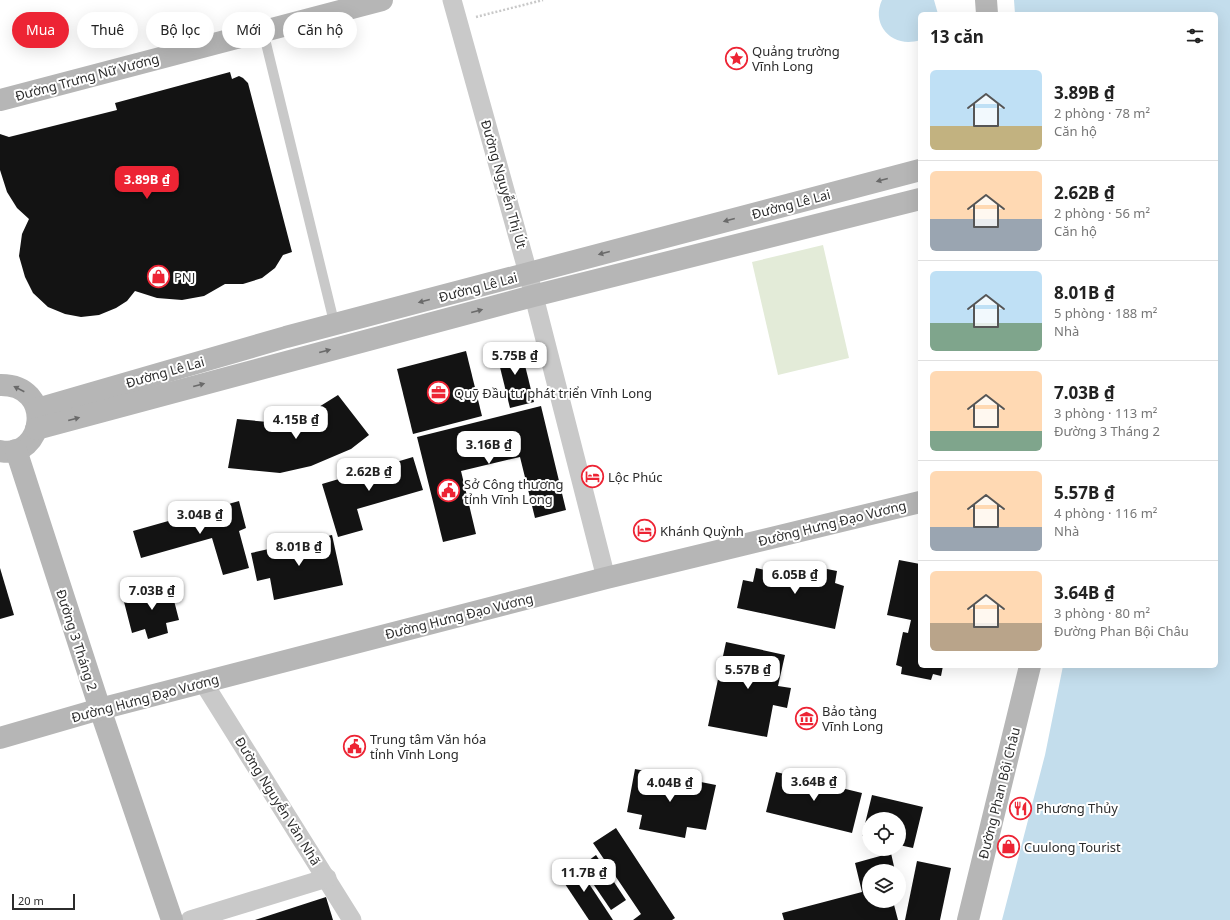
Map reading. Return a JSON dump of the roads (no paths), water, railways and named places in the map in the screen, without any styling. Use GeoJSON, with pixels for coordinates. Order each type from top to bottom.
{"type":"FeatureCollection","features":[{"type":"Feature","properties":{"kind":"street","name":"Đường Trưng Nữ Vương"},"geometry":{"type":"LineString","coordinates":[[275,28],[382,0]]}},
{"type":"Feature","properties":{"kind":"street","name":"Đường Nguyễn Thị Út"},"geometry":{"type":"LineString","coordinates":[[452,0],[528,273],[606,578]]}},
{"type":"Feature","properties":{"kind":"street"},"geometry":{"type":"LineString","coordinates":[[986,0],[987,12]]}},
{"type":"Feature","properties":{"kind":"street","name":"Đường Trưng Nữ Vương"},"geometry":{"type":"LineString","coordinates":[[0,100],[222,42]]}},
{"type":"Feature","properties":{"kind":"street","name":"Đường Lê Lai"},"geometry":{"type":"LineString","coordinates":[[36,419],[278,340],[918,171]]}},
{"type":"Feature","properties":{"kind":"street","name":"Đường Lê Lai"},"geometry":{"type":"LineString","coordinates":[[36,419],[918,200]]}},
{"type":"Feature","properties":{"kind":"street"},"geometry":{"type":"LineString","coordinates":[[0,385],[10,385],[20,388],[29,395],[36,419],[34,436],[26,444],[8,451]]}},
{"type":"Feature","properties":{"kind":"street","name":"Đường 3 Tháng 2"},"geometry":{"type":"LineString","coordinates":[[8,451],[100,709],[172,920]]}},
{"type":"Feature","properties":{"kind":"street","name":"Đường Hưng Đạo Vương"},"geometry":{"type":"LineString","coordinates":[[0,738],[100,709],[606,578],[918,502]]}},
{"type":"Feature","properties":{"kind":"street","name":"Đường Phan Bội Châu"},"geometry":{"type":"LineString","coordinates":[[968,920],[1030,668]]}},
{"type":"Feature","properties":{"kind":"street","name":"Đường Nguyễn Văn Nhã"},"geometry":{"type":"LineString","coordinates":[[203,682],[352,920]]}},
{"type":"Feature","properties":{"kind":"street"},"geometry":{"type":"LineString","coordinates":[[190,920],[327,878]]}},
{"type":"Feature","properties":{"kind":"lane"},"geometry":{"type":"LineString","coordinates":[[267,48],[335,326]]}},
{"type":"Feature","properties":{"kind":"water"},"geometry":{"type":"Polygon","coordinates":[[[882,0],[934,0],[937,12],[918,12],[918,40],[910,42],[893,38],[887,33],[879,18],[879,10],[882,0]]]}},
{"type":"Feature","properties":{"kind":"water"},"geometry":{"type":"Polygon","coordinates":[[[1014,0],[1230,0],[1230,920],[1002,920],[1045,755],[1063,668],[1218,668],[1218,12],[1015,12],[1014,0]]]}},
{"type":"Feature","properties":{"kind":"place","name":"Quảng trường Vĩnh Long"},"geometry":{"type":"Point","coordinates":[737,58]}},
{"type":"Feature","properties":{"kind":"place","name":"PNJ"},"geometry":{"type":"Point","coordinates":[159,277]}},
{"type":"Feature","properties":{"kind":"place","name":"Quỹ Đầu tư phát triển Vĩnh Long"},"geometry":{"type":"Point","coordinates":[439,393]}},
{"type":"Feature","properties":{"kind":"place","name":"Lộc Phúc"},"geometry":{"type":"Point","coordinates":[593,477]}},
{"type":"Feature","properties":{"kind":"place","name":"Sở Công thương tỉnh Vĩnh Long"},"geometry":{"type":"Point","coordinates":[448,491]}},
{"type":"Feature","properties":{"kind":"place","name":"Khánh Quỳnh"},"geometry":{"type":"Point","coordinates":[644,531]}},
{"type":"Feature","properties":{"kind":"place","name":"Bảo tàng Vĩnh Long"},"geometry":{"type":"Point","coordinates":[806,718]}},
{"type":"Feature","properties":{"kind":"place","name":"Trung tâm Văn hóa tỉnh Vĩnh Long"},"geometry":{"type":"Point","coordinates":[354,746]}},
{"type":"Feature","properties":{"kind":"place","name":"Phương Thủy"},"geometry":{"type":"Point","coordinates":[1021,808]}},
{"type":"Feature","properties":{"kind":"place","name":"Cuulong Tourist"},"geometry":{"type":"Point","coordinates":[1008,847]}}]}
